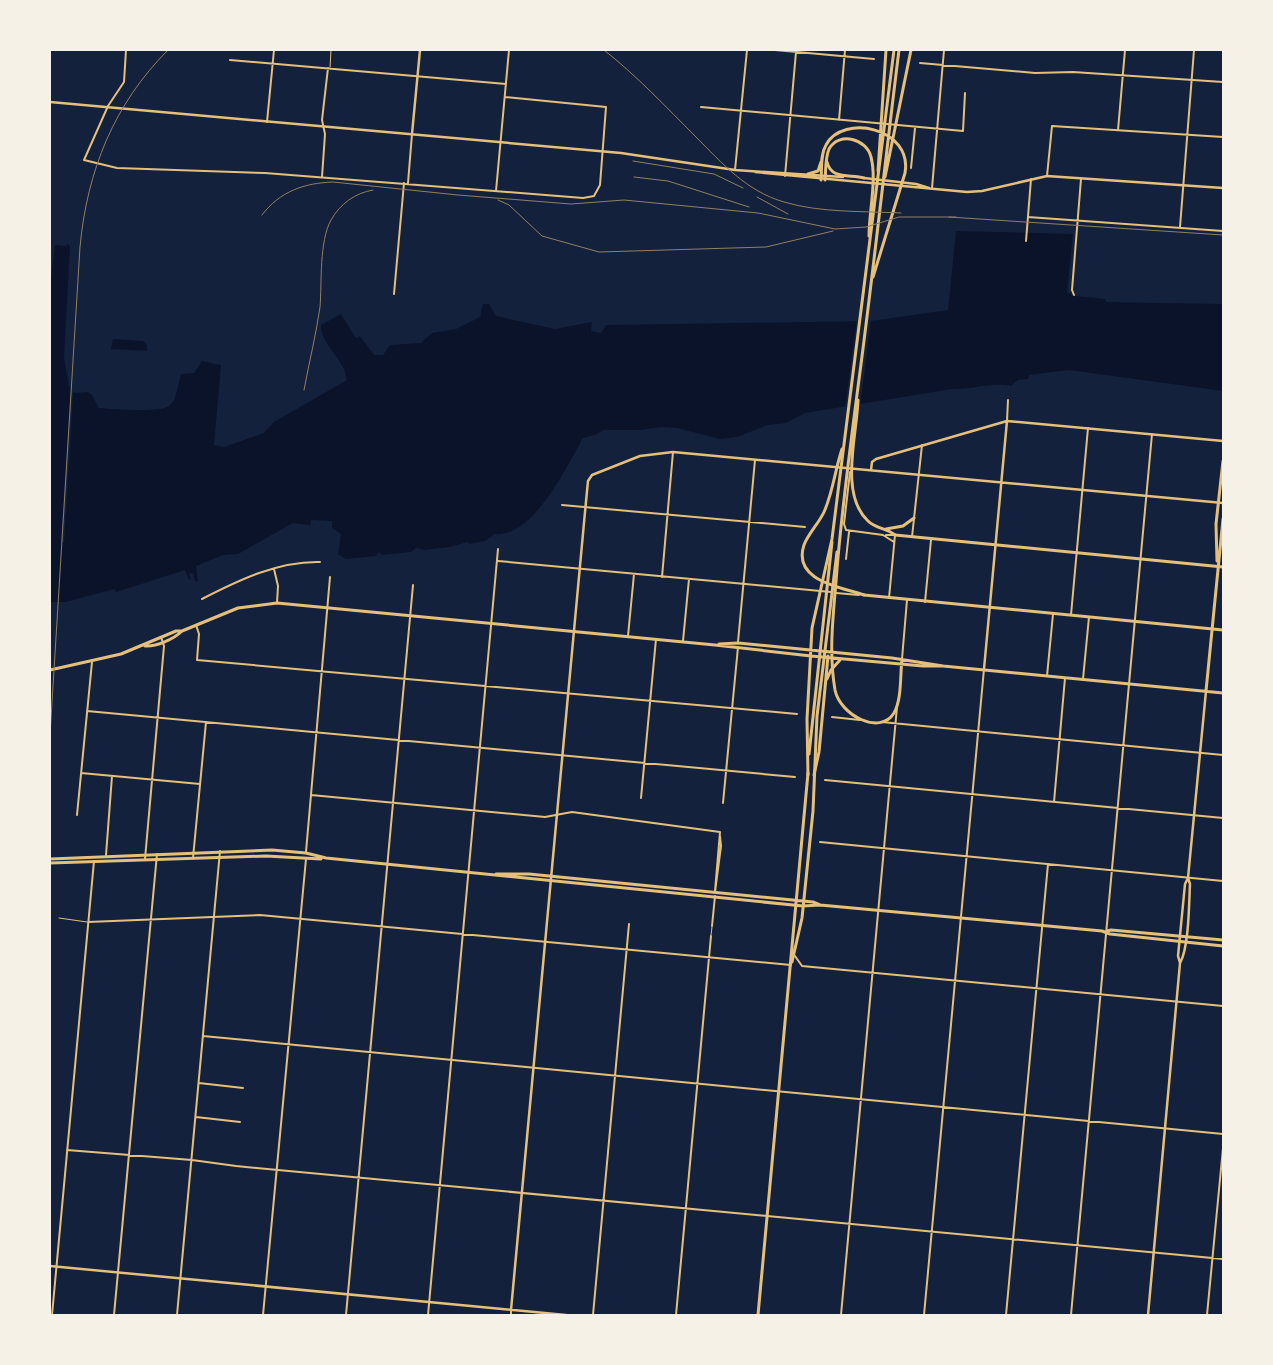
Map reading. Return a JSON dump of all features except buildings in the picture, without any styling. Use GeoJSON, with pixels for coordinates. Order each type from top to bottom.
{"type":"FeatureCollection","features":[{"type":"Feature","properties":{"kind":"main road"},"geometry":{"type":"LineString","coordinates":[[879,179],[886,50]]}},
{"type":"Feature","properties":{"kind":"main road"},"geometry":{"type":"LineString","coordinates":[[758,1315],[798,900],[817,675],[832,538],[894,50]]}},
{"type":"Feature","properties":{"kind":"main road"},"geometry":{"type":"LineString","coordinates":[[791,965],[795,956],[804,901],[812,819],[815,732],[821,675],[900,50]]}},
{"type":"Feature","properties":{"kind":"main road"},"geometry":{"type":"LineString","coordinates":[[885,177],[911,50]]}},
{"type":"Feature","properties":{"kind":"main road"},"geometry":{"type":"LineString","coordinates":[[808,174],[819,170],[827,143],[836,134],[856,129],[884,133],[895,140],[902,148],[906,161],[905,173],[871,282]]}},
{"type":"Feature","properties":{"kind":"main road"},"geometry":{"type":"LineString","coordinates":[[823,175],[827,155],[836,142],[844,139],[856,140],[866,148],[872,161],[869,244]]}},
{"type":"Feature","properties":{"kind":"main road"},"geometry":{"type":"LineString","coordinates":[[823,152],[823,180]]}},
{"type":"Feature","properties":{"kind":"main road"},"geometry":{"type":"LineString","coordinates":[[827,155],[828,167],[833,173],[864,178]]}},
{"type":"Feature","properties":{"kind":"main road"},"geometry":{"type":"LineString","coordinates":[[858,389],[852,484],[858,509],[868,521],[878,528],[895,535],[932,540],[1223,567]]}},
{"type":"Feature","properties":{"kind":"main road"},"geometry":{"type":"LineString","coordinates":[[845,441],[827,506],[806,542],[803,553],[804,564],[814,577],[864,595],[1223,630]]}},
{"type":"Feature","properties":{"kind":"main road"},"geometry":{"type":"LineString","coordinates":[[1217,566],[1216,532],[1221,503],[1223,461]]}},
{"type":"Feature","properties":{"kind":"main road"},"geometry":{"type":"LineString","coordinates":[[878,528],[900,527],[914,518]]}},
{"type":"Feature","properties":{"kind":"main road"},"geometry":{"type":"LineString","coordinates":[[1206,691],[1223,519]]}},
{"type":"Feature","properties":{"kind":"main road"},"geometry":{"type":"LineString","coordinates":[[808,775],[806,719],[811,650],[816,611],[832,538]]}},
{"type":"Feature","properties":{"kind":"main road"},"geometry":{"type":"LineString","coordinates":[[838,542],[830,642],[834,686],[838,700],[844,709],[852,716],[865,720],[878,722],[891,717],[897,705],[902,659]]}},
{"type":"Feature","properties":{"kind":"main road"},"geometry":{"type":"LineString","coordinates":[[50,670],[92,662],[144,646],[161,637],[176,631],[182,631],[238,608],[277,603],[715,644],[738,649],[901,665],[984,669],[1223,692]]}},
{"type":"Feature","properties":{"kind":"main road"},"geometry":{"type":"LineString","coordinates":[[144,646],[151,646],[178,636],[182,631]]}},
{"type":"Feature","properties":{"kind":"main road"},"geometry":{"type":"LineString","coordinates":[[715,644],[738,643],[811,650],[902,659],[943,666]]}},
{"type":"Feature","properties":{"kind":"main road"},"geometry":{"type":"LineString","coordinates":[[814,775],[825,694],[828,652]]}},
{"type":"Feature","properties":{"kind":"main road"},"geometry":{"type":"LineString","coordinates":[[825,694],[830,671],[837,661],[842,659]]}},
{"type":"Feature","properties":{"kind":"main road"},"geometry":{"type":"LineString","coordinates":[[51,861],[94,856],[272,850],[326,858],[551,882],[797,906],[878,910],[1106,932],[1110,934],[1223,946]]}},
{"type":"Feature","properties":{"kind":"main road"},"geometry":{"type":"LineString","coordinates":[[51,861],[94,862],[271,856],[306,859],[326,858]]}},
{"type":"Feature","properties":{"kind":"main road"},"geometry":{"type":"LineString","coordinates":[[496,875],[552,876],[798,900],[820,906]]}},
{"type":"Feature","properties":{"kind":"main road"},"geometry":{"type":"LineString","coordinates":[[1106,932],[1111,930],[1223,940]]}},
{"type":"Feature","properties":{"kind":"street"},"geometry":{"type":"LineString","coordinates":[[126,50],[124,82],[108,106],[84,160],[117,168],[322,177],[582,198],[594,196],[600,186],[606,107],[505,97]]}},
{"type":"Feature","properties":{"kind":"street"},"geometry":{"type":"LineString","coordinates":[[267,122],[274,50]]}},
{"type":"Feature","properties":{"kind":"street"},"geometry":{"type":"LineString","coordinates":[[322,177],[325,127],[322,120],[332,50]]}},
{"type":"Feature","properties":{"kind":"street"},"geometry":{"type":"LineString","coordinates":[[408,183],[420,50]]}},
{"type":"Feature","properties":{"kind":"street"},"geometry":{"type":"LineString","coordinates":[[496,191],[509,50]]}},
{"type":"Feature","properties":{"kind":"street"},"geometry":{"type":"LineString","coordinates":[[735,170],[747,50]]}},
{"type":"Feature","properties":{"kind":"street"},"geometry":{"type":"LineString","coordinates":[[774,50],[874,60]]}},
{"type":"Feature","properties":{"kind":"street"},"geometry":{"type":"LineString","coordinates":[[839,120],[845,50]]}},
{"type":"Feature","properties":{"kind":"street"},"geometry":{"type":"LineString","coordinates":[[930,188],[944,50]]}},
{"type":"Feature","properties":{"kind":"street"},"geometry":{"type":"LineString","coordinates":[[1118,130],[1125,50]]}},
{"type":"Feature","properties":{"kind":"street"},"geometry":{"type":"LineString","coordinates":[[1180,228],[1194,50]]}},
{"type":"Feature","properties":{"kind":"street"},"geometry":{"type":"LineString","coordinates":[[785,176],[796,52]]}},
{"type":"Feature","properties":{"kind":"street"},"geometry":{"type":"LineString","coordinates":[[230,60],[506,84]]}},
{"type":"Feature","properties":{"kind":"street"},"geometry":{"type":"LineString","coordinates":[[920,63],[1035,73],[1072,72],[1223,82]]}},
{"type":"Feature","properties":{"kind":"street"},"geometry":{"type":"LineString","coordinates":[[701,107],[962,131],[965,93]]}},
{"type":"Feature","properties":{"kind":"street"},"geometry":{"type":"LineString","coordinates":[[50,102],[644,155],[785,176],[930,188],[982,191],[1048,176],[1223,188]]}},
{"type":"Feature","properties":{"kind":"street"},"geometry":{"type":"LineString","coordinates":[[1048,176],[1052,126],[1223,137]]}},
{"type":"Feature","properties":{"kind":"street"},"geometry":{"type":"LineString","coordinates":[[911,168],[915,127]]}},
{"type":"Feature","properties":{"kind":"street"},"geometry":{"type":"LineString","coordinates":[[751,172],[786,172],[864,178],[916,184],[930,188]]}},
{"type":"Feature","properties":{"kind":"street"},"geometry":{"type":"LineString","coordinates":[[1026,241],[1031,179]]}},
{"type":"Feature","properties":{"kind":"street"},"geometry":{"type":"LineString","coordinates":[[1074,294],[1072,290],[1081,179]]}},
{"type":"Feature","properties":{"kind":"street"},"geometry":{"type":"LineString","coordinates":[[394,294],[404,183]]}},
{"type":"Feature","properties":{"kind":"street"},"geometry":{"type":"LineString","coordinates":[[1028,217],[1223,230]]}},
{"type":"Feature","properties":{"kind":"street"},"geometry":{"type":"LineString","coordinates":[[924,1315],[1008,400]]}},
{"type":"Feature","properties":{"kind":"street"},"geometry":{"type":"LineString","coordinates":[[871,470],[872,462],[876,459],[1006,421],[1223,441]]}},
{"type":"Feature","properties":{"kind":"street"},"geometry":{"type":"LineString","coordinates":[[1071,615],[1088,428]]}},
{"type":"Feature","properties":{"kind":"street"},"geometry":{"type":"LineString","coordinates":[[1070,1315],[1152,434]]}},
{"type":"Feature","properties":{"kind":"street"},"geometry":{"type":"LineString","coordinates":[[912,537],[922,445]]}},
{"type":"Feature","properties":{"kind":"street"},"geometry":{"type":"LineString","coordinates":[[511,1315],[589,478],[596,471],[631,458],[673,452],[1221,503]]}},
{"type":"Feature","properties":{"kind":"street"},"geometry":{"type":"LineString","coordinates":[[662,577],[673,452]]}},
{"type":"Feature","properties":{"kind":"street"},"geometry":{"type":"LineString","coordinates":[[723,803],[755,460]]}},
{"type":"Feature","properties":{"kind":"street"},"geometry":{"type":"LineString","coordinates":[[846,560],[849,532],[844,524],[851,469]]}},
{"type":"Feature","properties":{"kind":"street"},"geometry":{"type":"LineString","coordinates":[[562,505],[805,527]]}},
{"type":"Feature","properties":{"kind":"street"},"geometry":{"type":"LineString","coordinates":[[849,532],[895,535],[889,598]]}},
{"type":"Feature","properties":{"kind":"street"},"geometry":{"type":"LineString","coordinates":[[883,535],[894,542]]}},
{"type":"Feature","properties":{"kind":"street"},"geometry":{"type":"LineString","coordinates":[[926,602],[932,540]]}},
{"type":"Feature","properties":{"kind":"street"},"geometry":{"type":"LineString","coordinates":[[428,1315],[498,550]]}},
{"type":"Feature","properties":{"kind":"street"},"geometry":{"type":"LineString","coordinates":[[498,561],[864,595]]}},
{"type":"Feature","properties":{"kind":"street"},"geometry":{"type":"LineString","coordinates":[[202,599],[249,577],[274,569],[298,562],[320,562]]}},
{"type":"Feature","properties":{"kind":"street"},"geometry":{"type":"LineString","coordinates":[[274,569],[278,586],[277,603]]}},
{"type":"Feature","properties":{"kind":"street"},"geometry":{"type":"LineString","coordinates":[[628,636],[634,574]]}},
{"type":"Feature","properties":{"kind":"street"},"geometry":{"type":"LineString","coordinates":[[263,1315],[306,859],[330,577]]}},
{"type":"Feature","properties":{"kind":"street"},"geometry":{"type":"LineString","coordinates":[[683,641],[689,579]]}},
{"type":"Feature","properties":{"kind":"street"},"geometry":{"type":"LineString","coordinates":[[346,1315],[413,585]]}},
{"type":"Feature","properties":{"kind":"street"},"geometry":{"type":"LineString","coordinates":[[902,659],[907,600]]}},
{"type":"Feature","properties":{"kind":"street"},"geometry":{"type":"LineString","coordinates":[[1047,676],[1053,614]]}},
{"type":"Feature","properties":{"kind":"street"},"geometry":{"type":"LineString","coordinates":[[1084,679],[1089,617]]}},
{"type":"Feature","properties":{"kind":"street"},"geometry":{"type":"LineString","coordinates":[[196,625],[199,634],[197,660],[797,714]]}},
{"type":"Feature","properties":{"kind":"street"},"geometry":{"type":"LineString","coordinates":[[145,859],[157,717],[161,637]]}},
{"type":"Feature","properties":{"kind":"street"},"geometry":{"type":"LineString","coordinates":[[641,798],[656,639]]}},
{"type":"Feature","properties":{"kind":"street"},"geometry":{"type":"LineString","coordinates":[[77,815],[92,662]]}},
{"type":"Feature","properties":{"kind":"street"},"geometry":{"type":"LineString","coordinates":[[1054,802],[1065,678]]}},
{"type":"Feature","properties":{"kind":"street"},"geometry":{"type":"LineString","coordinates":[[1148,1315],[1177,1002],[1180,963],[1178,956],[1185,884],[1188,878],[1206,691]]}},
{"type":"Feature","properties":{"kind":"street"},"geometry":{"type":"LineString","coordinates":[[841,1315],[897,705]]}},
{"type":"Feature","properties":{"kind":"street"},"geometry":{"type":"LineString","coordinates":[[87,711],[796,777]]}},
{"type":"Feature","properties":{"kind":"street"},"geometry":{"type":"LineString","coordinates":[[832,717],[865,720]]}},
{"type":"Feature","properties":{"kind":"street"},"geometry":{"type":"LineString","coordinates":[[193,858],[206,722]]}},
{"type":"Feature","properties":{"kind":"street"},"geometry":{"type":"LineString","coordinates":[[878,722],[1223,755]]}},
{"type":"Feature","properties":{"kind":"street"},"geometry":{"type":"LineString","coordinates":[[81,773],[200,784]]}},
{"type":"Feature","properties":{"kind":"street"},"geometry":{"type":"LineString","coordinates":[[105,861],[112,776]]}},
{"type":"Feature","properties":{"kind":"street"},"geometry":{"type":"LineString","coordinates":[[825,780],[1223,818]]}},
{"type":"Feature","properties":{"kind":"street"},"geometry":{"type":"LineString","coordinates":[[311,794],[545,816],[572,812],[720,834],[676,1315]]}},
{"type":"Feature","properties":{"kind":"street"},"geometry":{"type":"LineString","coordinates":[[820,842],[1223,881]]}},
{"type":"Feature","properties":{"kind":"street"},"geometry":{"type":"LineString","coordinates":[[177,1315],[220,851]]}},
{"type":"Feature","properties":{"kind":"street"},"geometry":{"type":"LineString","coordinates":[[114,1315],[157,854]]}},
{"type":"Feature","properties":{"kind":"street"},"geometry":{"type":"LineString","coordinates":[[52,1315],[94,856]]}},
{"type":"Feature","properties":{"kind":"street"},"geometry":{"type":"LineString","coordinates":[[1006,1315],[1048,864]]}},
{"type":"Feature","properties":{"kind":"street"},"geometry":{"type":"LineString","coordinates":[[1180,963],[1184,957],[1186,937],[1190,884],[1188,878]]}},
{"type":"Feature","properties":{"kind":"street"},"geometry":{"type":"LineString","coordinates":[[59,918],[88,922],[260,915],[791,965]]}},
{"type":"Feature","properties":{"kind":"street"},"geometry":{"type":"LineString","coordinates":[[593,1315],[629,924]]}},
{"type":"Feature","properties":{"kind":"street"},"geometry":{"type":"LineString","coordinates":[[795,956],[802,966],[1223,1006]]}},
{"type":"Feature","properties":{"kind":"street"},"geometry":{"type":"LineString","coordinates":[[203,1036],[1223,1134]]}},
{"type":"Feature","properties":{"kind":"street"},"geometry":{"type":"LineString","coordinates":[[199,1083],[243,1088]]}},
{"type":"Feature","properties":{"kind":"street"},"geometry":{"type":"LineString","coordinates":[[196,1117],[240,1122]]}},
{"type":"Feature","properties":{"kind":"street"},"geometry":{"type":"LineString","coordinates":[[1208,1315],[1223,1148]]}},
{"type":"Feature","properties":{"kind":"street"},"geometry":{"type":"LineString","coordinates":[[67,1150],[192,1160],[440,1186],[1223,1260]]}},
{"type":"Feature","properties":{"kind":"street"},"geometry":{"type":"LineString","coordinates":[[50,1266],[566,1315]]}},
{"type":"Feature","properties":{"kind":"water"},"geometry":{"type":"Polygon","coordinates":[[[956,231],[1073,234],[1067,292],[1075,296],[1105,299],[1106,302],[1223,304],[1223,391],[1069,370],[1029,375],[1028,379],[1018,380],[1011,386],[996,385],[952,389],[805,413],[786,423],[768,425],[737,437],[720,439],[677,428],[662,427],[640,430],[603,430],[595,435],[583,438],[547,498],[523,525],[509,532],[495,534],[485,541],[424,550],[416,548],[411,552],[382,555],[379,552],[376,556],[346,559],[338,554],[341,534],[332,528],[332,521],[311,520],[310,525],[293,523],[238,554],[223,555],[196,566],[198,581],[195,581],[193,573],[189,574],[191,579],[189,580],[185,570],[116,592],[114,589],[66,602],[50,602],[50,289],[55,245],[67,246],[67,243],[70,247],[64,358],[69,386],[74,393],[88,392],[92,395],[99,408],[135,410],[164,408],[172,404],[174,400],[181,374],[194,373],[202,361],[221,365],[214,445],[224,447],[264,433],[274,422],[347,380],[342,366],[325,340],[321,325],[341,314],[356,338],[360,336],[374,355],[383,355],[390,345],[421,343],[432,333],[456,329],[480,317],[483,304],[489,304],[496,316],[555,329],[592,322],[591,331],[601,333],[606,325],[871,321],[948,310],[956,231]]]}},
{"type":"Feature","properties":{"kind":"water"},"geometry":{"type":"Polygon","coordinates":[[[113,339],[143,341],[147,345],[147,351],[111,349],[113,339]]]}},
{"type":"Feature","properties":{"kind":"pier"},"geometry":{"type":"Polygon","coordinates":[[[857,319],[871,319],[860,407],[845,409],[857,319]]]}},
{"type":"Feature","properties":{"kind":"pier"},"geometry":{"type":"Polygon","coordinates":[[[71,383],[73,388],[72,411],[64,542],[61,542],[71,383]]]}},
{"type":"Feature","properties":{"kind":"railway"},"geometry":{"type":"LineString","coordinates":[[50,735],[80,247],[84,219],[89,192],[106,140],[132,93],[168,50]]}},
{"type":"Feature","properties":{"kind":"railway"},"geometry":{"type":"LineString","coordinates":[[604,50],[640,81],[725,166],[758,191],[798,206],[842,211],[901,213]]}},
{"type":"Feature","properties":{"kind":"railway"},"geometry":{"type":"LineString","coordinates":[[633,161],[714,174],[743,188]]}},
{"type":"Feature","properties":{"kind":"railway"},"geometry":{"type":"LineString","coordinates":[[634,177],[668,181],[749,207]]}},
{"type":"Feature","properties":{"kind":"railway"},"geometry":{"type":"LineString","coordinates":[[262,215],[285,194],[313,184],[333,182],[571,204],[624,200],[758,213],[835,229],[866,227],[899,217],[956,217]]}},
{"type":"Feature","properties":{"kind":"railway"},"geometry":{"type":"LineString","coordinates":[[304,390],[317,328],[324,239],[327,229],[343,204],[366,191],[373,190]]}},
{"type":"Feature","properties":{"kind":"railway"},"geometry":{"type":"LineString","coordinates":[[757,197],[788,214]]}},
{"type":"Feature","properties":{"kind":"railway"},"geometry":{"type":"LineString","coordinates":[[498,200],[509,205],[542,236],[599,252],[766,247],[833,231]]}},
{"type":"Feature","properties":{"kind":"railway"},"geometry":{"type":"LineString","coordinates":[[949,217],[1223,235]]}}]}
